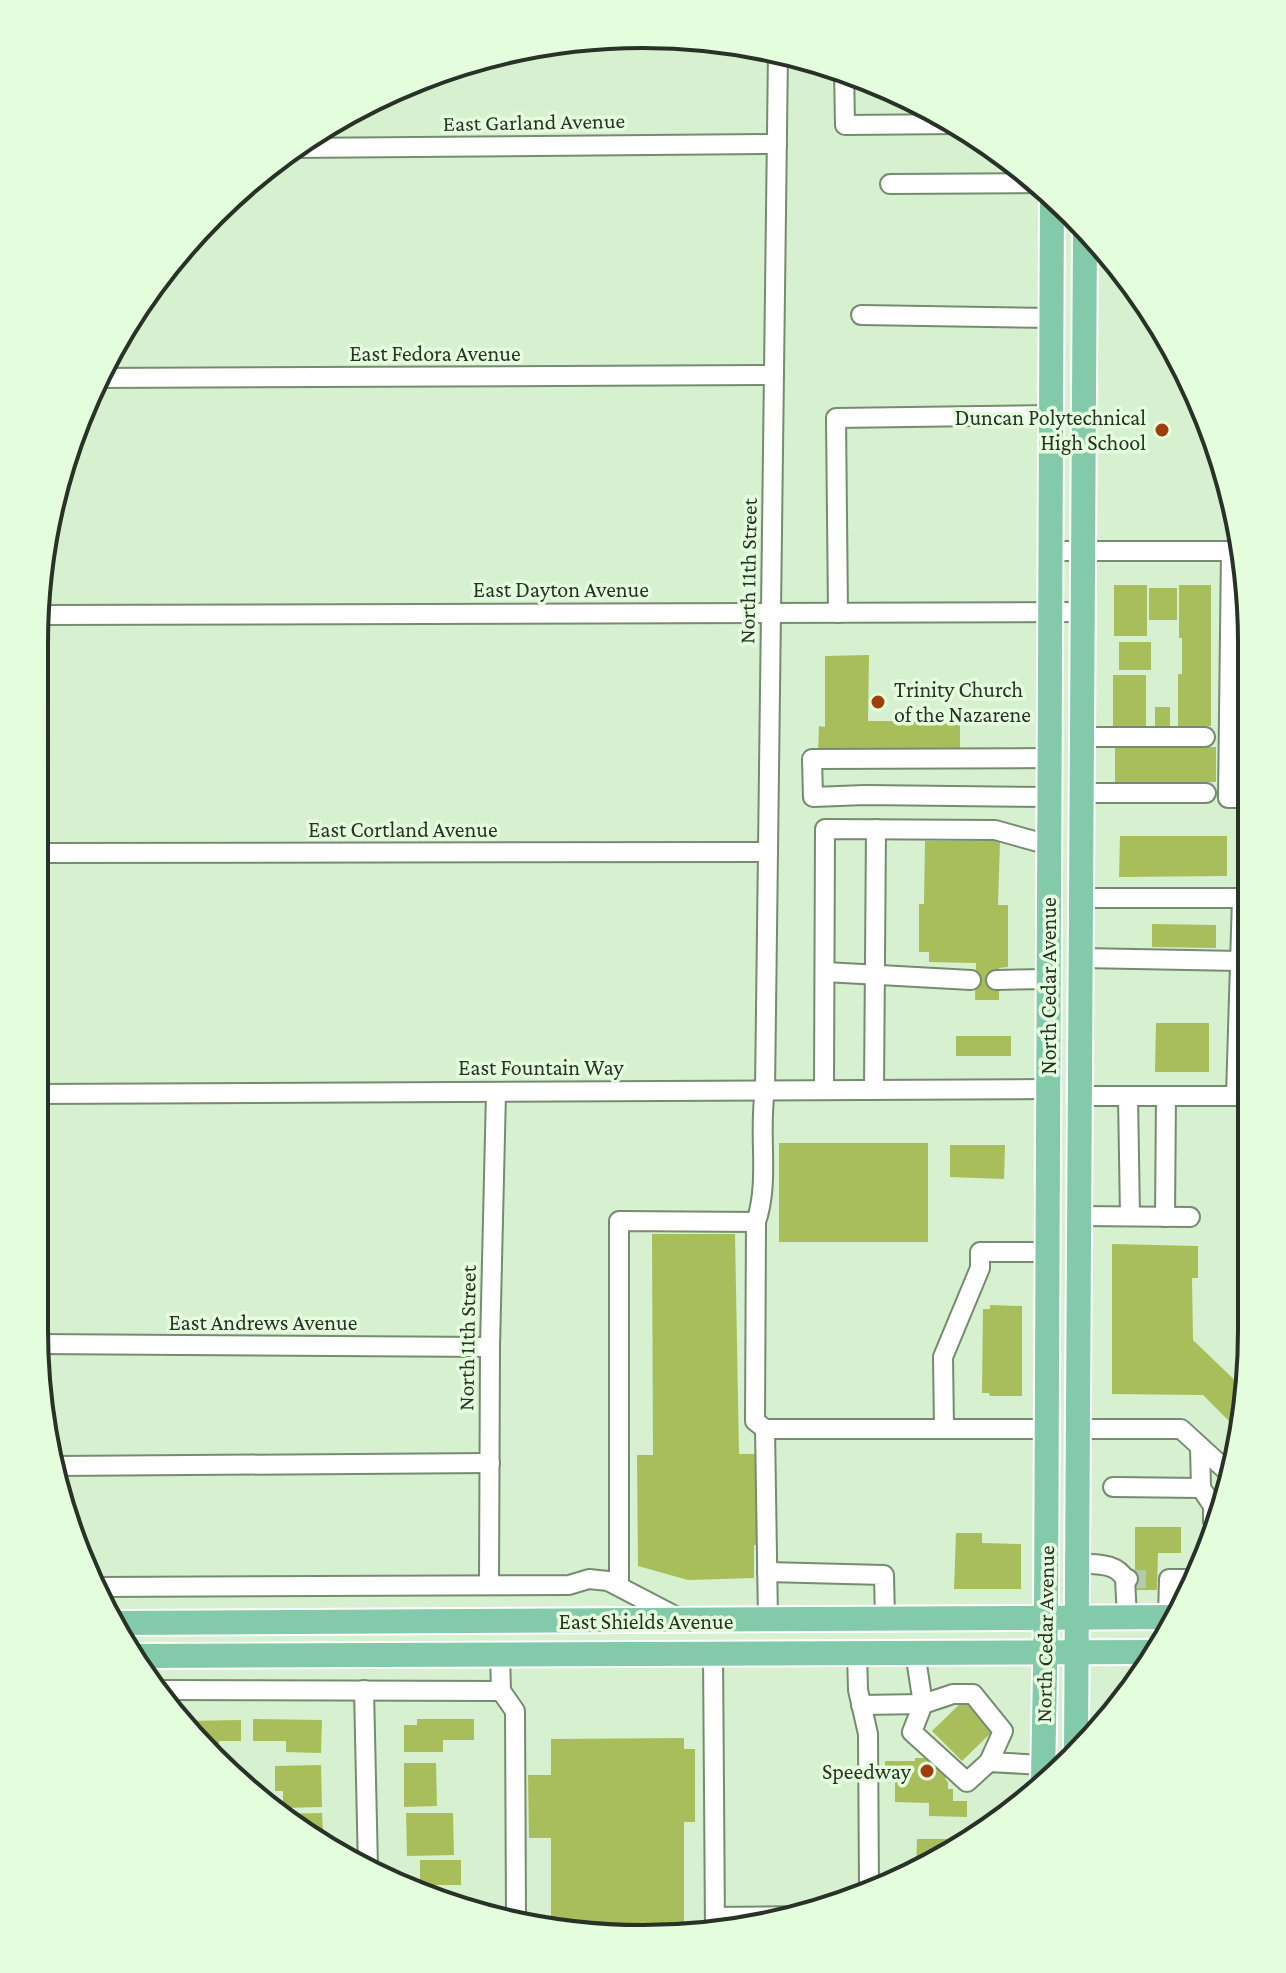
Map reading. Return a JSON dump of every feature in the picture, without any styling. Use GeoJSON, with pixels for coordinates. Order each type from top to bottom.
{"type":"FeatureCollection","features":[{"type":"Feature","properties":{"kind":"main road","name":"North Cedar Avenue"},"geometry":{"type":"LineString","coordinates":[[1043,1770],[1052,211]]}},
{"type":"Feature","properties":{"kind":"main road","name":"North Cedar Avenue"},"geometry":{"type":"LineString","coordinates":[[1076,1737],[1085,245]]}},
{"type":"Feature","properties":{"kind":"main road"},"geometry":{"type":"LineString","coordinates":[[1048,979],[1061,994],[1062,1077],[1070,1091],[1080,1096]]}},
{"type":"Feature","properties":{"kind":"main road"},"geometry":{"type":"LineString","coordinates":[[1047,1089],[1058,1095],[1066,1110],[1066,1196],[1080,1216]]}},
{"type":"Feature","properties":{"kind":"main road"},"geometry":{"type":"LineString","coordinates":[[1047,1252],[1060,1270],[1065,1415],[1070,1424],[1078,1429]]}},
{"type":"Feature","properties":{"kind":"main road","name":"East Shields Avenue"},"geometry":{"type":"LineString","coordinates":[[125,1623],[1164,1617]]}},
{"type":"Feature","properties":{"kind":"main road"},"geometry":{"type":"LineString","coordinates":[[713,1653],[727,1638],[758,1634],[768,1620]]}},
{"type":"Feature","properties":{"kind":"main road"},"geometry":{"type":"LineString","coordinates":[[373,1654],[376,1645],[383,1639],[393,1637],[532,1636],[618,1621]]}},
{"type":"Feature","properties":{"kind":"main road","name":"East Shields Avenue"},"geometry":{"type":"LineString","coordinates":[[145,1656],[1143,1652]]}},
{"type":"Feature","properties":{"kind":"street","name":"North 11th Street"},"geometry":{"type":"LineString","coordinates":[[765,1429],[755,1421],[756,1222],[762,1205],[762,1111],[765,1090],[778,63]]}},
{"type":"Feature","properties":{"kind":"street"},"geometry":{"type":"LineString","coordinates":[[844,84],[845,125],[933,124]]}},
{"type":"Feature","properties":{"kind":"street","name":"East Garland Avenue"},"geometry":{"type":"LineString","coordinates":[[312,148],[777,144]]}},
{"type":"Feature","properties":{"kind":"street"},"geometry":{"type":"LineString","coordinates":[[890,184],[1020,183]]}},
{"type":"Feature","properties":{"kind":"street"},"geometry":{"type":"LineString","coordinates":[[861,315],[1052,318]]}},
{"type":"Feature","properties":{"kind":"street","name":"East Fedora Avenue"},"geometry":{"type":"LineString","coordinates":[[110,378],[774,375]]}},
{"type":"Feature","properties":{"kind":"street"},"geometry":{"type":"LineString","coordinates":[[838,613],[836,418],[1051,415]]}},
{"type":"Feature","properties":{"kind":"street"},"geometry":{"type":"LineString","coordinates":[[1050,551],[1231,551]]}},
{"type":"Feature","properties":{"kind":"street"},"geometry":{"type":"LineString","coordinates":[[1236,590],[1228,798],[1238,798]]}},
{"type":"Feature","properties":{"kind":"street","name":"East Dayton Avenue"},"geometry":{"type":"LineString","coordinates":[[49,615],[1082,612]]}},
{"type":"Feature","properties":{"kind":"street"},"geometry":{"type":"LineString","coordinates":[[1082,737],[1205,737]]}},
{"type":"Feature","properties":{"kind":"street"},"geometry":{"type":"LineString","coordinates":[[1049,758],[812,759],[813,797],[1049,797]]}},
{"type":"Feature","properties":{"kind":"street"},"geometry":{"type":"LineString","coordinates":[[1082,793],[1206,793]]}},
{"type":"Feature","properties":{"kind":"street"},"geometry":{"type":"LineString","coordinates":[[824,1090],[825,829],[995,830],[1049,845]]}},
{"type":"Feature","properties":{"kind":"street"},"geometry":{"type":"LineString","coordinates":[[874,1090],[876,829]]}},
{"type":"Feature","properties":{"kind":"street","name":"East Cortland Avenue"},"geometry":{"type":"LineString","coordinates":[[48,853],[768,852]]}},
{"type":"Feature","properties":{"kind":"street"},"geometry":{"type":"LineString","coordinates":[[1081,898],[1238,898]]}},
{"type":"Feature","properties":{"kind":"street"},"geometry":{"type":"LineString","coordinates":[[1082,958],[1238,961]]}},
{"type":"Feature","properties":{"kind":"street"},"geometry":{"type":"LineString","coordinates":[[825,972],[971,980]]}},
{"type":"Feature","properties":{"kind":"street"},"geometry":{"type":"LineString","coordinates":[[996,980],[1048,979]]}},
{"type":"Feature","properties":{"kind":"street","name":"East Fountain Way"},"geometry":{"type":"LineString","coordinates":[[48,1094],[1047,1089]]}},
{"type":"Feature","properties":{"kind":"street","name":"North 11th Street"},"geometry":{"type":"LineString","coordinates":[[489,1585],[496,1092]]}},
{"type":"Feature","properties":{"kind":"street"},"geometry":{"type":"LineString","coordinates":[[1080,1096],[1238,1096]]}},
{"type":"Feature","properties":{"kind":"street"},"geometry":{"type":"LineString","coordinates":[[1128,1096],[1130,1216]]}},
{"type":"Feature","properties":{"kind":"street"},"geometry":{"type":"LineString","coordinates":[[1165,1217],[1166,1096]]}},
{"type":"Feature","properties":{"kind":"street"},"geometry":{"type":"LineString","coordinates":[[1080,1216],[1190,1217]]}},
{"type":"Feature","properties":{"kind":"street"},"geometry":{"type":"LineString","coordinates":[[619,1586],[619,1221],[756,1222]]}},
{"type":"Feature","properties":{"kind":"street"},"geometry":{"type":"LineString","coordinates":[[944,1429],[943,1357],[980,1268],[980,1252],[1047,1252]]}},
{"type":"Feature","properties":{"kind":"street","name":"East Andrews Avenue"},"geometry":{"type":"LineString","coordinates":[[48,1344],[490,1347]]}},
{"type":"Feature","properties":{"kind":"street"},"geometry":{"type":"LineString","coordinates":[[768,1620],[765,1429],[1047,1429]]}},
{"type":"Feature","properties":{"kind":"street"},"geometry":{"type":"LineString","coordinates":[[1078,1429],[1181,1429],[1222,1467]]}},
{"type":"Feature","properties":{"kind":"street"},"geometry":{"type":"LineString","coordinates":[[1200,1447],[1201,1488],[1212,1504]]}},
{"type":"Feature","properties":{"kind":"street"},"geometry":{"type":"LineString","coordinates":[[64,1466],[490,1463]]}},
{"type":"Feature","properties":{"kind":"street"},"geometry":{"type":"LineString","coordinates":[[1113,1487],[1201,1488]]}},
{"type":"Feature","properties":{"kind":"street"},"geometry":{"type":"LineString","coordinates":[[1078,1563],[1114,1566],[1121,1571],[1126,1579],[1127,1617]]}},
{"type":"Feature","properties":{"kind":"street"},"geometry":{"type":"LineString","coordinates":[[767,1572],[884,1575],[885,1619]]}},
{"type":"Feature","properties":{"kind":"street"},"geometry":{"type":"LineString","coordinates":[[106,1587],[569,1585],[600,1579],[683,1621]]}},
{"type":"Feature","properties":{"kind":"street"},"geometry":{"type":"LineString","coordinates":[[1170,1607],[1160,1579],[1183,1579]]}},
{"type":"Feature","properties":{"kind":"street"},"geometry":{"type":"LineString","coordinates":[[861,1705],[923,1704],[953,1694],[973,1694],[1003,1731],[989,1762],[967,1782],[912,1732],[923,1704],[915,1652]]}},
{"type":"Feature","properties":{"kind":"street"},"geometry":{"type":"LineString","coordinates":[[713,1653],[715,1921]]}},
{"type":"Feature","properties":{"kind":"street"},"geometry":{"type":"LineString","coordinates":[[857,1653],[861,1705],[868,1734],[869,1881]]}},
{"type":"Feature","properties":{"kind":"street"},"geometry":{"type":"LineString","coordinates":[[500,1654],[501,1691],[515,1711],[516,1911]]}},
{"type":"Feature","properties":{"kind":"street"},"geometry":{"type":"LineString","coordinates":[[170,1690],[501,1691]]}},
{"type":"Feature","properties":{"kind":"street"},"geometry":{"type":"LineString","coordinates":[[364,1690],[368,1857]]}},
{"type":"Feature","properties":{"kind":"street"},"geometry":{"type":"LineString","coordinates":[[989,1762],[1041,1772]]}},
{"type":"Feature","properties":{"kind":"building"},"geometry":{"type":"Polygon","coordinates":[[[1114,585],[1147,585],[1147,636],[1114,636],[1114,585]]]}},
{"type":"Feature","properties":{"kind":"building"},"geometry":{"type":"Polygon","coordinates":[[[1179,585],[1211,585],[1211,726],[1178,726],[1178,674],[1182,674],[1179,585]]]}},
{"type":"Feature","properties":{"kind":"building"},"geometry":{"type":"Polygon","coordinates":[[[1149,588],[1177,588],[1177,620],[1149,620],[1149,588]]]}},
{"type":"Feature","properties":{"kind":"building"},"geometry":{"type":"Polygon","coordinates":[[[1119,642],[1151,642],[1151,670],[1119,670],[1119,642]]]}},
{"type":"Feature","properties":{"kind":"building"},"geometry":{"type":"Polygon","coordinates":[[[869,655],[868,721],[960,721],[960,751],[818,752],[819,726],[825,727],[825,656],[869,655]]]}},
{"type":"Feature","properties":{"kind":"building"},"geometry":{"type":"Polygon","coordinates":[[[1113,675],[1146,675],[1146,726],[1113,726],[1113,675]]]}},
{"type":"Feature","properties":{"kind":"building"},"geometry":{"type":"Polygon","coordinates":[[[1155,707],[1170,707],[1170,726],[1155,726],[1155,707]]]}},
{"type":"Feature","properties":{"kind":"building"},"geometry":{"type":"Polygon","coordinates":[[[1115,747],[1216,747],[1216,782],[1115,782],[1115,747]]]}},
{"type":"Feature","properties":{"kind":"building"},"geometry":{"type":"Polygon","coordinates":[[[1120,836],[1227,836],[1227,876],[1119,877],[1120,836]]]}},
{"type":"Feature","properties":{"kind":"building"},"geometry":{"type":"Polygon","coordinates":[[[925,841],[1000,841],[998,905],[1008,905],[1008,967],[999,968],[999,1000],[975,1000],[976,963],[929,962],[929,952],[919,952],[919,904],[924,904],[925,841]]]}},
{"type":"Feature","properties":{"kind":"building"},"geometry":{"type":"Polygon","coordinates":[[[1152,924],[1216,925],[1216,948],[1152,947],[1152,924]]]}},
{"type":"Feature","properties":{"kind":"building"},"geometry":{"type":"Polygon","coordinates":[[[1156,1023],[1209,1023],[1209,1072],[1155,1072],[1156,1023]]]}},
{"type":"Feature","properties":{"kind":"building"},"geometry":{"type":"Polygon","coordinates":[[[956,1036],[1011,1036],[1011,1056],[956,1056],[956,1036]]]}},
{"type":"Feature","properties":{"kind":"building"},"geometry":{"type":"Polygon","coordinates":[[[779,1143],[928,1143],[928,1242],[779,1242],[779,1143]]]}},
{"type":"Feature","properties":{"kind":"building"},"geometry":{"type":"Polygon","coordinates":[[[950,1145],[1005,1145],[1004,1179],[950,1177],[950,1145]]]}},
{"type":"Feature","properties":{"kind":"building"},"geometry":{"type":"Polygon","coordinates":[[[652,1234],[735,1234],[739,1454],[760,1454],[761,1545],[754,1545],[754,1578],[688,1580],[638,1566],[637,1455],[653,1455],[652,1234]]]}},
{"type":"Feature","properties":{"kind":"building"},"geometry":{"type":"Polygon","coordinates":[[[1112,1244],[1198,1246],[1198,1278],[1192,1278],[1193,1340],[1236,1381],[1231,1423],[1203,1395],[1112,1394],[1112,1244]]]}},
{"type":"Feature","properties":{"kind":"building"},"geometry":{"type":"Polygon","coordinates":[[[990,1305],[1022,1306],[1022,1396],[982,1393],[983,1309],[990,1309],[990,1305]]]}},
{"type":"Feature","properties":{"kind":"building"},"geometry":{"type":"Polygon","coordinates":[[[1135,1527],[1181,1527],[1181,1553],[1158,1553],[1157,1590],[1135,1590],[1135,1527]]]}},
{"type":"Feature","properties":{"kind":"building"},"geometry":{"type":"Polygon","coordinates":[[[956,1533],[982,1533],[982,1543],[1021,1544],[1021,1589],[954,1589],[956,1533]]]}},
{"type":"Feature","properties":{"kind":"building"},"geometry":{"type":"Polygon","coordinates":[[[966,1698],[996,1728],[962,1761],[932,1731],[966,1698]]]}},
{"type":"Feature","properties":{"kind":"building"},"geometry":{"type":"Polygon","coordinates":[[[253,1719],[322,1720],[321,1753],[286,1752],[286,1741],[253,1741],[253,1719]]]}},
{"type":"Feature","properties":{"kind":"building"},"geometry":{"type":"Polygon","coordinates":[[[417,1719],[474,1719],[474,1740],[443,1740],[443,1752],[404,1752],[404,1725],[417,1725],[417,1719]]]}},
{"type":"Feature","properties":{"kind":"building"},"geometry":{"type":"Polygon","coordinates":[[[241,1720],[241,1741],[219,1741],[219,1748],[195,1721],[241,1720]]]}},
{"type":"Feature","properties":{"kind":"building"},"geometry":{"type":"Polygon","coordinates":[[[684,1738],[684,1749],[695,1749],[695,1822],[684,1822],[684,1924],[604,1924],[551,1918],[551,1838],[529,1838],[528,1775],[551,1775],[551,1739],[684,1738]]]}},
{"type":"Feature","properties":{"kind":"building"},"geometry":{"type":"Polygon","coordinates":[[[915,1758],[929,1758],[947,1776],[948,1789],[953,1789],[953,1801],[967,1801],[967,1817],[929,1816],[929,1803],[895,1802],[895,1775],[885,1775],[885,1761],[915,1761],[915,1758]]]}},
{"type":"Feature","properties":{"kind":"building"},"geometry":{"type":"Polygon","coordinates":[[[404,1763],[436,1763],[437,1806],[404,1807],[404,1763]]]}},
{"type":"Feature","properties":{"kind":"building"},"geometry":{"type":"Polygon","coordinates":[[[321,1765],[322,1807],[289,1808],[283,1803],[283,1791],[275,1791],[275,1766],[321,1765]]]}},
{"type":"Feature","properties":{"kind":"building"},"geometry":{"type":"Polygon","coordinates":[[[322,1813],[323,1832],[312,1825],[297,1814],[322,1813]]]}},
{"type":"Feature","properties":{"kind":"building"},"geometry":{"type":"Polygon","coordinates":[[[406,1813],[453,1813],[454,1855],[407,1856],[406,1813]]]}},
{"type":"Feature","properties":{"kind":"building"},"geometry":{"type":"Polygon","coordinates":[[[917,1839],[950,1839],[940,1845],[916,1858],[917,1839]]]}},
{"type":"Feature","properties":{"kind":"building"},"geometry":{"type":"Polygon","coordinates":[[[420,1860],[461,1860],[461,1885],[435,1887],[420,1882],[420,1860]]]}},
{"type":"Feature","properties":{"kind":"tunnel"},"geometry":{"type":"LineString","coordinates":[[1128,1579],[1150,1579]]}},
{"type":"Feature","properties":{"kind":"place","name":"Duncan Polytechnical High School"},"geometry":{"type":"Point","coordinates":[1162,430]}},
{"type":"Feature","properties":{"kind":"place","name":"Trinity Church of the Nazarene"},"geometry":{"type":"Point","coordinates":[878,702]}},
{"type":"Feature","properties":{"kind":"place","name":"Speedway"},"geometry":{"type":"Point","coordinates":[927,1771]}}]}
